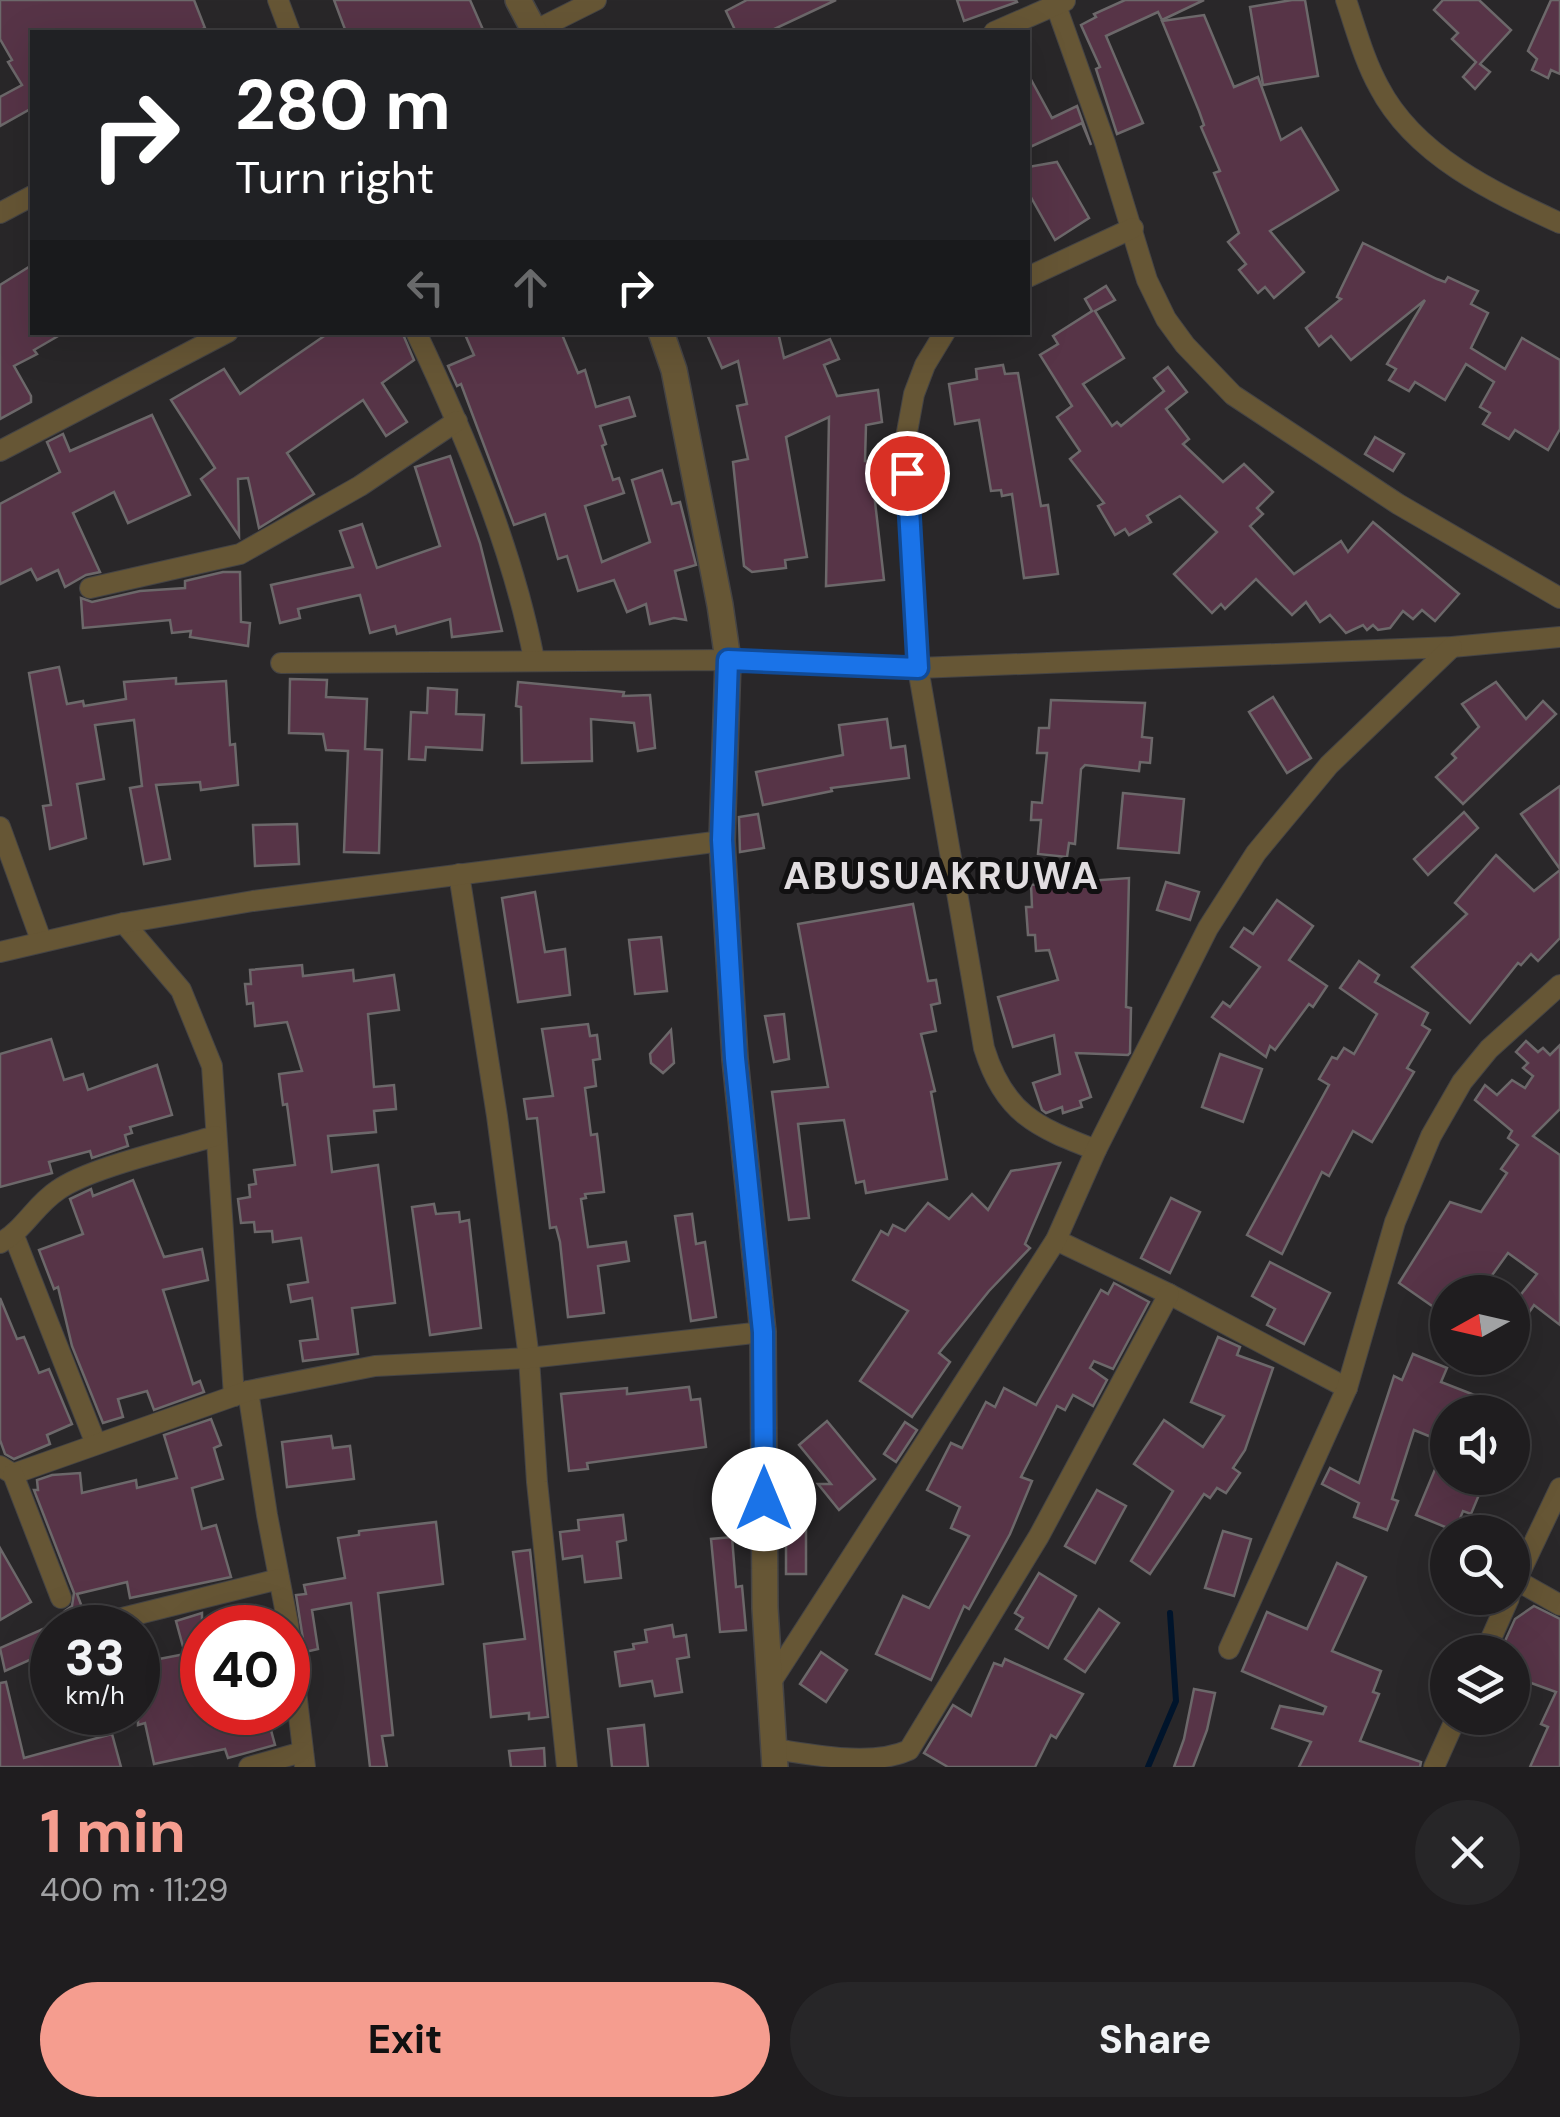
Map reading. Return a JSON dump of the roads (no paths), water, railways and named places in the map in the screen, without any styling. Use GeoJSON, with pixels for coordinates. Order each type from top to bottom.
{"type":"FeatureCollection","features":[{"type":"Feature","properties":{"kind":"street"},"geometry":{"type":"LineString","coordinates":[[278,0],[289,30]]}},
{"type":"Feature","properties":{"kind":"street"},"geometry":{"type":"LineString","coordinates":[[518,0],[534,30]]}},
{"type":"Feature","properties":{"kind":"street"},"geometry":{"type":"LineString","coordinates":[[539,30],[596,0]]}},
{"type":"Feature","properties":{"kind":"street"},"geometry":{"type":"LineString","coordinates":[[1346,0],[1380,89],[1415,136],[1480,184],[1560,224]]}},
{"type":"Feature","properties":{"kind":"street"},"geometry":{"type":"LineString","coordinates":[[998,30],[1059,2],[1147,280],[1166,319],[1185,345],[1233,395],[1398,504],[1560,598]]}},
{"type":"Feature","properties":{"kind":"street"},"geometry":{"type":"LineString","coordinates":[[0,213],[30,197]]}},
{"type":"Feature","properties":{"kind":"street"},"geometry":{"type":"LineString","coordinates":[[1030,276],[1133,228]]}},
{"type":"Feature","properties":{"kind":"street"},"geometry":{"type":"LineString","coordinates":[[0,450],[222,335]]}},
{"type":"Feature","properties":{"kind":"street"},"geometry":{"type":"LineString","coordinates":[[417,335],[457,421],[520,596],[534,659]]}},
{"type":"Feature","properties":{"kind":"street"},"geometry":{"type":"LineString","coordinates":[[662,335],[678,390],[728,660],[722,840],[735,1058],[763,1332],[765,1608],[774,1758],[879,1764],[908,1750],[1039,1536],[1169,1294]]}},
{"type":"Feature","properties":{"kind":"street"},"geometry":{"type":"LineString","coordinates":[[942,335],[914,394],[905,443],[918,668],[984,1048],[1003,1092],[1037,1125],[1096,1150]]}},
{"type":"Feature","properties":{"kind":"street"},"geometry":{"type":"LineString","coordinates":[[90,588],[240,554],[360,486],[457,421]]}},
{"type":"Feature","properties":{"kind":"street"},"geometry":{"type":"LineString","coordinates":[[280,664],[728,660],[918,668],[1452,646],[1560,637]]}},
{"type":"Feature","properties":{"kind":"street"},"geometry":{"type":"LineString","coordinates":[[769,1684],[1056,1240],[1096,1150],[1208,928],[1256,853],[1329,765],[1452,646]]}},
{"type":"Feature","properties":{"kind":"street"},"geometry":{"type":"LineString","coordinates":[[0,827],[41,940]]}},
{"type":"Feature","properties":{"kind":"street"},"geometry":{"type":"LineString","coordinates":[[0,952],[124,922],[722,840]]}},
{"type":"Feature","properties":{"kind":"street"},"geometry":{"type":"LineString","coordinates":[[459,874],[529,1358],[537,1482],[566,1767]]}},
{"type":"Feature","properties":{"kind":"street"},"geometry":{"type":"LineString","coordinates":[[124,922],[181,990],[212,1066],[215,1136],[241,1393],[288,1624],[303,1760],[249,1767]]}},
{"type":"Feature","properties":{"kind":"street"},"geometry":{"type":"LineString","coordinates":[[1229,1649],[1346,1388],[1395,1222],[1431,1136],[1462,1082],[1488,1049],[1560,985]]}},
{"type":"Feature","properties":{"kind":"street"},"geometry":{"type":"LineString","coordinates":[[96,1444],[7,1239],[60,1188],[215,1136]]}},
{"type":"Feature","properties":{"kind":"street"},"geometry":{"type":"LineString","coordinates":[[1056,1240],[1169,1294],[1346,1388]]}},
{"type":"Feature","properties":{"kind":"street"},"geometry":{"type":"LineString","coordinates":[[61,1598],[6,1470],[96,1444],[241,1393],[375,1366],[529,1358],[763,1332]]}},
{"type":"Feature","properties":{"kind":"street"},"geometry":{"type":"LineString","coordinates":[[1530,1551],[1560,1488]]}},
{"type":"Feature","properties":{"kind":"street"},"geometry":{"type":"LineString","coordinates":[[160,1609],[279,1579]]}},
{"type":"Feature","properties":{"kind":"street"},"geometry":{"type":"LineString","coordinates":[[1530,1595],[1560,1605]]}},
{"type":"Feature","properties":{"kind":"street"},"geometry":{"type":"LineString","coordinates":[[1434,1767],[1448,1735]]}},
{"type":"Feature","properties":{"kind":"waterway"},"geometry":{"type":"LineString","coordinates":[[1148,1767],[1176,1701],[1170,1613]]}},
{"type":"Feature","properties":{"kind":"district","name":"ABUSUAKRUWA"},"geometry":{"type":"Point","coordinates":[942,876]}}]}
